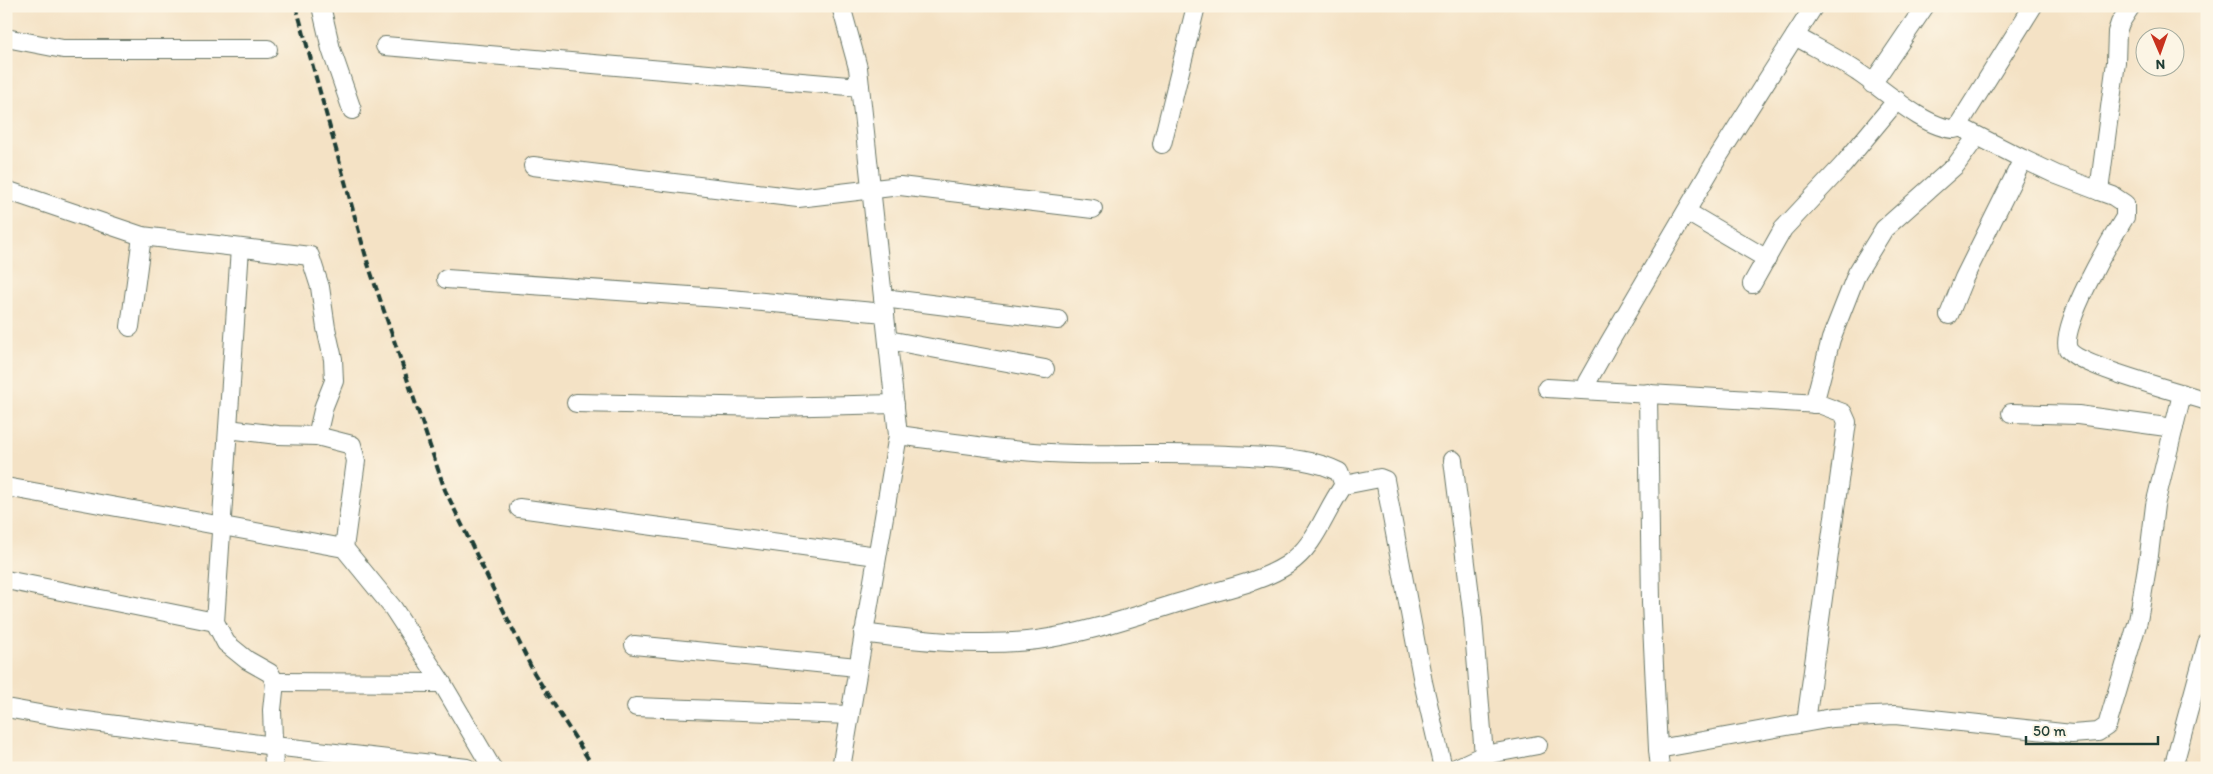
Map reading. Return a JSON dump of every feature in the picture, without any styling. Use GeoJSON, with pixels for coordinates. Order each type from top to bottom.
{"type":"FeatureCollection","features":[{"type":"Feature","properties":{"kind":"street"},"geometry":{"type":"LineString","coordinates":[[322,6],[331,49],[352,110]]}},
{"type":"Feature","properties":{"kind":"street"},"geometry":{"type":"LineString","coordinates":[[841,6],[858,68],[898,435],[841,768]]}},
{"type":"Feature","properties":{"kind":"street"},"geometry":{"type":"LineString","coordinates":[[1162,144],[1196,6]]}},
{"type":"Feature","properties":{"kind":"street"},"geometry":{"type":"LineString","coordinates":[[1585,390],[1587,382],[1609,343],[1718,157],[1814,6]]}},
{"type":"Feature","properties":{"kind":"street"},"geometry":{"type":"LineString","coordinates":[[1872,84],[1925,6]]}},
{"type":"Feature","properties":{"kind":"street"},"geometry":{"type":"LineString","coordinates":[[1795,36],[1860,73],[1872,84],[1944,128],[1955,129],[2033,6]]}},
{"type":"Feature","properties":{"kind":"street"},"geometry":{"type":"LineString","coordinates":[[2099,191],[2116,62],[2117,32],[2120,23],[2131,6]]}},
{"type":"Feature","properties":{"kind":"street"},"geometry":{"type":"LineString","coordinates":[[6,38],[63,49],[268,49]]}},
{"type":"Feature","properties":{"kind":"street"},"geometry":{"type":"LineString","coordinates":[[385,46],[860,87]]}},
{"type":"Feature","properties":{"kind":"street"},"geometry":{"type":"LineString","coordinates":[[1752,284],[1784,229],[1843,166],[1897,100]]}},
{"type":"Feature","properties":{"kind":"street"},"geometry":{"type":"LineString","coordinates":[[1958,126],[2023,159],[2125,204],[2125,217],[2073,313],[2066,336],[2068,349],[2081,360],[2207,401]]}},
{"type":"Feature","properties":{"kind":"street"},"geometry":{"type":"LineString","coordinates":[[1814,404],[1831,339],[1857,273],[1884,229],[1956,165],[1977,136]]}},
{"type":"Feature","properties":{"kind":"street"},"geometry":{"type":"LineString","coordinates":[[1949,315],[1964,278],[2023,159]]}},
{"type":"Feature","properties":{"kind":"street"},"geometry":{"type":"LineString","coordinates":[[533,166],[798,198],[900,186],[1093,209]]}},
{"type":"Feature","properties":{"kind":"street"},"geometry":{"type":"LineString","coordinates":[[6,190],[142,236],[310,256],[320,286],[333,359],[334,381],[324,406],[317,436]]}},
{"type":"Feature","properties":{"kind":"street"},"geometry":{"type":"LineString","coordinates":[[1687,212],[1767,259]]}},
{"type":"Feature","properties":{"kind":"street"},"geometry":{"type":"LineString","coordinates":[[130,327],[142,236]]}},
{"type":"Feature","properties":{"kind":"street"},"geometry":{"type":"LineString","coordinates":[[240,248],[215,622],[226,643],[247,660],[270,673],[275,682],[272,710],[274,768]]}},
{"type":"Feature","properties":{"kind":"street"},"geometry":{"type":"LineString","coordinates":[[446,279],[719,298],[884,305],[1058,320]]}},
{"type":"Feature","properties":{"kind":"street"},"geometry":{"type":"LineString","coordinates":[[888,340],[1045,369]]}},
{"type":"Feature","properties":{"kind":"street"},"geometry":{"type":"LineString","coordinates":[[1547,388],[1814,404],[1843,413],[1848,422],[1806,722]]}},
{"type":"Feature","properties":{"kind":"street"},"geometry":{"type":"LineString","coordinates":[[1648,394],[1651,603],[1660,768]]}},
{"type":"Feature","properties":{"kind":"street"},"geometry":{"type":"LineString","coordinates":[[1658,749],[1832,718],[1895,715],[2072,734],[2098,732],[2107,726],[2138,621],[2155,505],[2182,394]]}},
{"type":"Feature","properties":{"kind":"street"},"geometry":{"type":"LineString","coordinates":[[576,403],[772,407],[894,404]]}},
{"type":"Feature","properties":{"kind":"street"},"geometry":{"type":"LineString","coordinates":[[2011,413],[2078,415],[2174,428]]}},
{"type":"Feature","properties":{"kind":"street"},"geometry":{"type":"LineString","coordinates":[[228,429],[278,435],[317,436],[352,446],[356,461],[344,548]]}},
{"type":"Feature","properties":{"kind":"street"},"geometry":{"type":"LineString","coordinates":[[898,435],[1020,451],[1077,454],[1193,453],[1285,458],[1326,465],[1339,472],[1344,486]]}},
{"type":"Feature","properties":{"kind":"street"},"geometry":{"type":"LineString","coordinates":[[1453,460],[1474,619],[1485,762]]}},
{"type":"Feature","properties":{"kind":"street"},"geometry":{"type":"LineString","coordinates":[[863,633],[912,640],[997,644],[1038,640],[1078,632],[1259,579],[1288,564],[1308,547],[1335,498],[1344,486],[1380,478],[1385,480],[1423,682],[1443,768]]}},
{"type":"Feature","properties":{"kind":"street"},"geometry":{"type":"LineString","coordinates":[[6,487],[344,548],[393,608],[442,684],[492,768]]}},
{"type":"Feature","properties":{"kind":"street"},"geometry":{"type":"LineString","coordinates":[[519,508],[877,556]]}},
{"type":"Feature","properties":{"kind":"street"},"geometry":{"type":"LineString","coordinates":[[6,580],[215,622]]}},
{"type":"Feature","properties":{"kind":"street"},"geometry":{"type":"LineString","coordinates":[[2173,768],[2207,643]]}},
{"type":"Feature","properties":{"kind":"street"},"geometry":{"type":"LineString","coordinates":[[634,645],[857,667]]}},
{"type":"Feature","properties":{"kind":"street"},"geometry":{"type":"LineString","coordinates":[[275,682],[442,684]]}},
{"type":"Feature","properties":{"kind":"street"},"geometry":{"type":"LineString","coordinates":[[636,707],[849,715]]}},
{"type":"Feature","properties":{"kind":"street"},"geometry":{"type":"LineString","coordinates":[[6,708],[56,717],[274,746],[467,768]]}},
{"type":"Feature","properties":{"kind":"street"},"geometry":{"type":"LineString","coordinates":[[1456,768],[1485,762],[1538,745]]}},
{"type":"Feature","properties":{"kind":"railway"},"geometry":{"type":"LineString","coordinates":[[296,6],[368,264],[445,490],[534,673],[594,768]]}}]}
